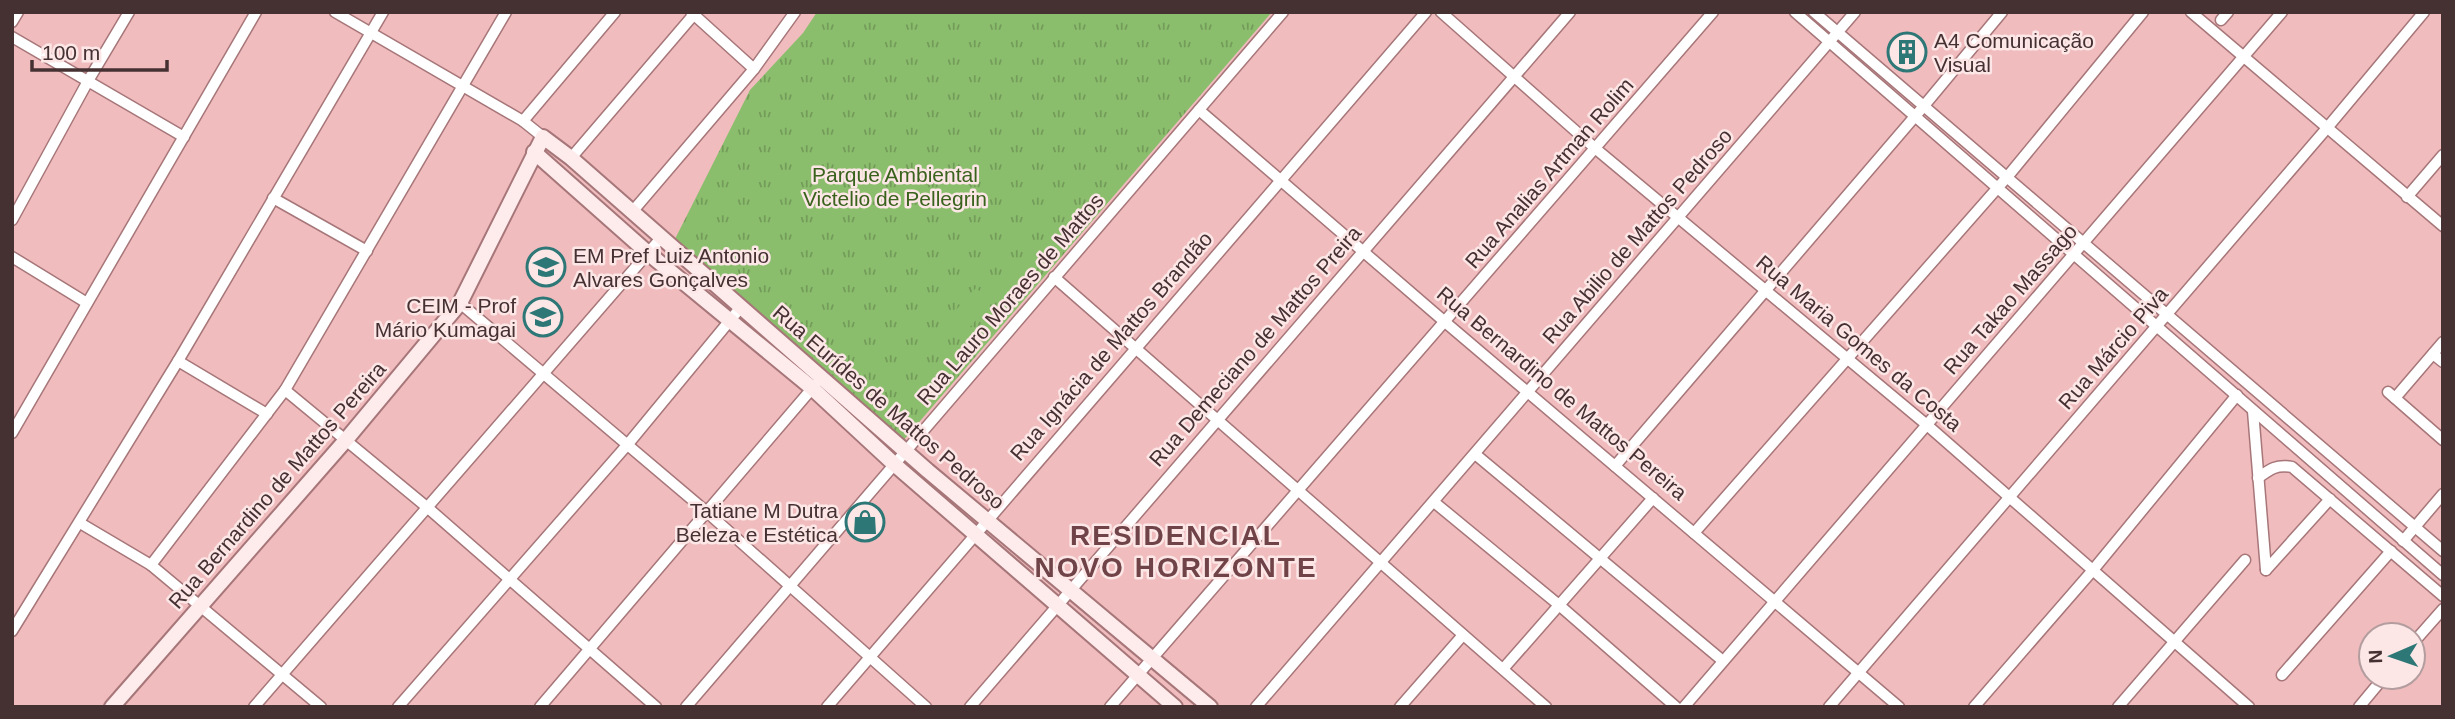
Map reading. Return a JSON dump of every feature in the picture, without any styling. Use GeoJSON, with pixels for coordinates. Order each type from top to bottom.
{"type":"FeatureCollection","features":[{"type":"Feature","properties":{"kind":"street"},"geometry":{"type":"LineString","coordinates":[[12,22],[18,12]]}},
{"type":"Feature","properties":{"kind":"street"},"geometry":{"type":"LineString","coordinates":[[12,220],[128,12]]}},
{"type":"Feature","properties":{"kind":"street"},"geometry":{"type":"LineString","coordinates":[[12,433],[256,12]]}},
{"type":"Feature","properties":{"kind":"street"},"geometry":{"type":"LineString","coordinates":[[335,12],[523,121],[543,137]]}},
{"type":"Feature","properties":{"kind":"street"},"geometry":{"type":"LineString","coordinates":[[12,631],[178,361],[383,12]]}},
{"type":"Feature","properties":{"kind":"street"},"geometry":{"type":"LineString","coordinates":[[151,565],[285,390],[506,12]]}},
{"type":"Feature","properties":{"kind":"street"},"geometry":{"type":"LineString","coordinates":[[523,121],[615,12]]}},
{"type":"Feature","properties":{"kind":"street"},"geometry":{"type":"LineString","coordinates":[[632,212],[754,69],[795,12]]}},
{"type":"Feature","properties":{"kind":"street","name":"Rua Lauro Moraes de Mattos"},"geometry":{"type":"LineString","coordinates":[[686,707],[1283,12]]}},
{"type":"Feature","properties":{"kind":"street","name":"Rua Ignácia de Mattos Brandão"},"geometry":{"type":"LineString","coordinates":[[827,707],[1426,12]]}},
{"type":"Feature","properties":{"kind":"street","name":"Rua Maria Gomes da Costa"},"geometry":{"type":"LineString","coordinates":[[1441,12],[1596,149],[1927,425],[2249,707]]}},
{"type":"Feature","properties":{"kind":"street","name":"Rua Demeciano de Mattos Preira"},"geometry":{"type":"LineString","coordinates":[[970,707],[1570,12]]}},
{"type":"Feature","properties":{"kind":"street","name":"Rua Analias Artman Rolim"},"geometry":{"type":"LineString","coordinates":[[1110,707],[1713,12]]}},
{"type":"Feature","properties":{"kind":"street"},"geometry":{"type":"LineString","coordinates":[[1795,12],[2443,575]]}},
{"type":"Feature","properties":{"kind":"street"},"geometry":{"type":"LineString","coordinates":[[1814,12],[2443,551]]}},
{"type":"Feature","properties":{"kind":"street","name":"Rua Abilio de Mattos Pedroso"},"geometry":{"type":"LineString","coordinates":[[1256,707],[1855,12]]}},
{"type":"Feature","properties":{"kind":"street"},"geometry":{"type":"LineString","coordinates":[[1615,466],[2002,12]]}},
{"type":"Feature","properties":{"kind":"street"},"geometry":{"type":"LineString","coordinates":[[1694,533],[2006,178],[2143,12]]}},
{"type":"Feature","properties":{"kind":"street"},"geometry":{"type":"LineString","coordinates":[[2191,12],[2443,226]]}},
{"type":"Feature","properties":{"kind":"street","name":"Rua Takao Massago"},"geometry":{"type":"LineString","coordinates":[[1684,707],[2282,12]]}},
{"type":"Feature","properties":{"kind":"street","name":"Rua Márcio Piva"},"geometry":{"type":"LineString","coordinates":[[1829,707],[2424,12]]}},
{"type":"Feature","properties":{"kind":"street"},"geometry":{"type":"LineString","coordinates":[[571,158],[694,13],[754,69]]}},
{"type":"Feature","properties":{"kind":"street"},"geometry":{"type":"LineString","coordinates":[[12,37],[184,137]]}},
{"type":"Feature","properties":{"kind":"street","name":"Rua Bernardino de Mattos Pereira"},"geometry":{"type":"LineString","coordinates":[[1199,110],[1899,707]]}},
{"type":"Feature","properties":{"kind":"street","name":"Rua Bernardino de Mattos Pereira"},"geometry":{"type":"LineString","coordinates":[[112,707],[345,441],[460,303],[543,137]]}},
{"type":"Feature","properties":{"kind":"street","name":"Rua Eurídes de Mattos Pedroso"},"geometry":{"type":"LineString","coordinates":[[543,137],[571,158],[741,307],[894,464],[1175,707]]}},
{"type":"Feature","properties":{"kind":"street","name":"Rua Eurídes de Mattos Pedroso"},"geometry":{"type":"LineString","coordinates":[[534,152],[648,253],[731,321],[906,450],[1210,707]]}},
{"type":"Feature","properties":{"kind":"street"},"geometry":{"type":"LineString","coordinates":[[2407,197],[2443,155]]}},
{"type":"Feature","properties":{"kind":"street"},"geometry":{"type":"LineString","coordinates":[[273,198],[367,251]]}},
{"type":"Feature","properties":{"kind":"street"},"geometry":{"type":"LineString","coordinates":[[254,707],[661,238]]}},
{"type":"Feature","properties":{"kind":"street"},"geometry":{"type":"LineString","coordinates":[[12,257],[87,303]]}},
{"type":"Feature","properties":{"kind":"street"},"geometry":{"type":"LineString","coordinates":[[1054,277],[1546,707]]}},
{"type":"Feature","properties":{"kind":"street"},"geometry":{"type":"LineString","coordinates":[[460,303],[790,584],[926,707]]}},
{"type":"Feature","properties":{"kind":"street"},"geometry":{"type":"LineString","coordinates":[[398,707],[628,444],[741,307]]}},
{"type":"Feature","properties":{"kind":"street"},"geometry":{"type":"LineString","coordinates":[[2443,342],[2392,395],[2443,440]]}},
{"type":"Feature","properties":{"kind":"street"},"geometry":{"type":"LineString","coordinates":[[2433,355],[2443,362]]}},
{"type":"Feature","properties":{"kind":"street"},"geometry":{"type":"LineString","coordinates":[[178,361],[267,414]]}},
{"type":"Feature","properties":{"kind":"street"},"geometry":{"type":"LineString","coordinates":[[540,707],[817,383]]}},
{"type":"Feature","properties":{"kind":"street"},"geometry":{"type":"LineString","coordinates":[[285,390],[428,508],[656,707]]}},
{"type":"Feature","properties":{"kind":"street"},"geometry":{"type":"LineString","coordinates":[[1974,707],[2093,570],[2237,395]]}},
{"type":"Feature","properties":{"kind":"street"},"geometry":{"type":"LineString","coordinates":[[2264,420],[2274,407]]}},
{"type":"Feature","properties":{"kind":"street"},"geometry":{"type":"LineString","coordinates":[[2253,411],[2266,570],[2330,499]]}},
{"type":"Feature","properties":{"kind":"street"},"geometry":{"type":"LineString","coordinates":[[2257,442],[2272,468]]}},
{"type":"Feature","properties":{"kind":"street"},"geometry":{"type":"LineString","coordinates":[[1475,454],[1601,556],[1723,661]]}},
{"type":"Feature","properties":{"kind":"street"},"geometry":{"type":"LineString","coordinates":[[2258,478],[2272,468],[2282,465],[2292,467],[2443,596]]}},
{"type":"Feature","properties":{"kind":"street"},"geometry":{"type":"LineString","coordinates":[[2403,541],[2442,494]]}},
{"type":"Feature","properties":{"kind":"street"},"geometry":{"type":"LineString","coordinates":[[1503,669],[1653,498]]}},
{"type":"Feature","properties":{"kind":"street"},"geometry":{"type":"LineString","coordinates":[[1434,502],[1559,605],[1676,707]]}},
{"type":"Feature","properties":{"kind":"street"},"geometry":{"type":"LineString","coordinates":[[80,523],[151,565],[321,707]]}},
{"type":"Feature","properties":{"kind":"street"},"geometry":{"type":"LineString","coordinates":[[2281,675],[2390,551]]}},
{"type":"Feature","properties":{"kind":"street"},"geometry":{"type":"LineString","coordinates":[[2119,707],[2245,559]]}},
{"type":"Feature","properties":{"kind":"street"},"geometry":{"type":"LineString","coordinates":[[2427,627],[2443,609]]}},
{"type":"Feature","properties":{"kind":"street"},"geometry":{"type":"LineString","coordinates":[[1400,707],[1463,635]]}},
{"type":"Feature","properties":{"kind":"street"},"geometry":{"type":"LineString","coordinates":[[2359,707],[2372,691]]}},
{"type":"Feature","properties":{"kind":"green space","name":"Parque Ambiental Victelio de Pellegrin"},"geometry":{"type":"Polygon","coordinates":[[[817,12],[1272,12],[902,442],[675,239],[750,90],[803,33],[817,12]]]}},
{"type":"Feature","properties":{"kind":"green space"},"geometry":{"type":"Polygon","coordinates":[[[976,288],[992,302],[970,327],[954,312],[976,288]]]}},
{"type":"Feature","properties":{"kind":"place","name":"A4 Comunicação Visual"},"geometry":{"type":"Point","coordinates":[1907,52]}},
{"type":"Feature","properties":{"kind":"place","name":"EM Pref Luiz Antonio Alvares Gonçalves"},"geometry":{"type":"Point","coordinates":[546,267]}},
{"type":"Feature","properties":{"kind":"place","name":"CEIM - Prof Mário Kumagai"},"geometry":{"type":"Point","coordinates":[543,317]}},
{"type":"Feature","properties":{"kind":"place","name":"Tatiane M Dutra Beleza e Estética"},"geometry":{"type":"Point","coordinates":[865,522]}},
{"type":"Feature","properties":{"kind":"district","name":"RESIDENCIAL NOVO HORIZONTE"},"geometry":{"type":"Point","coordinates":[1176,551]}}]}
